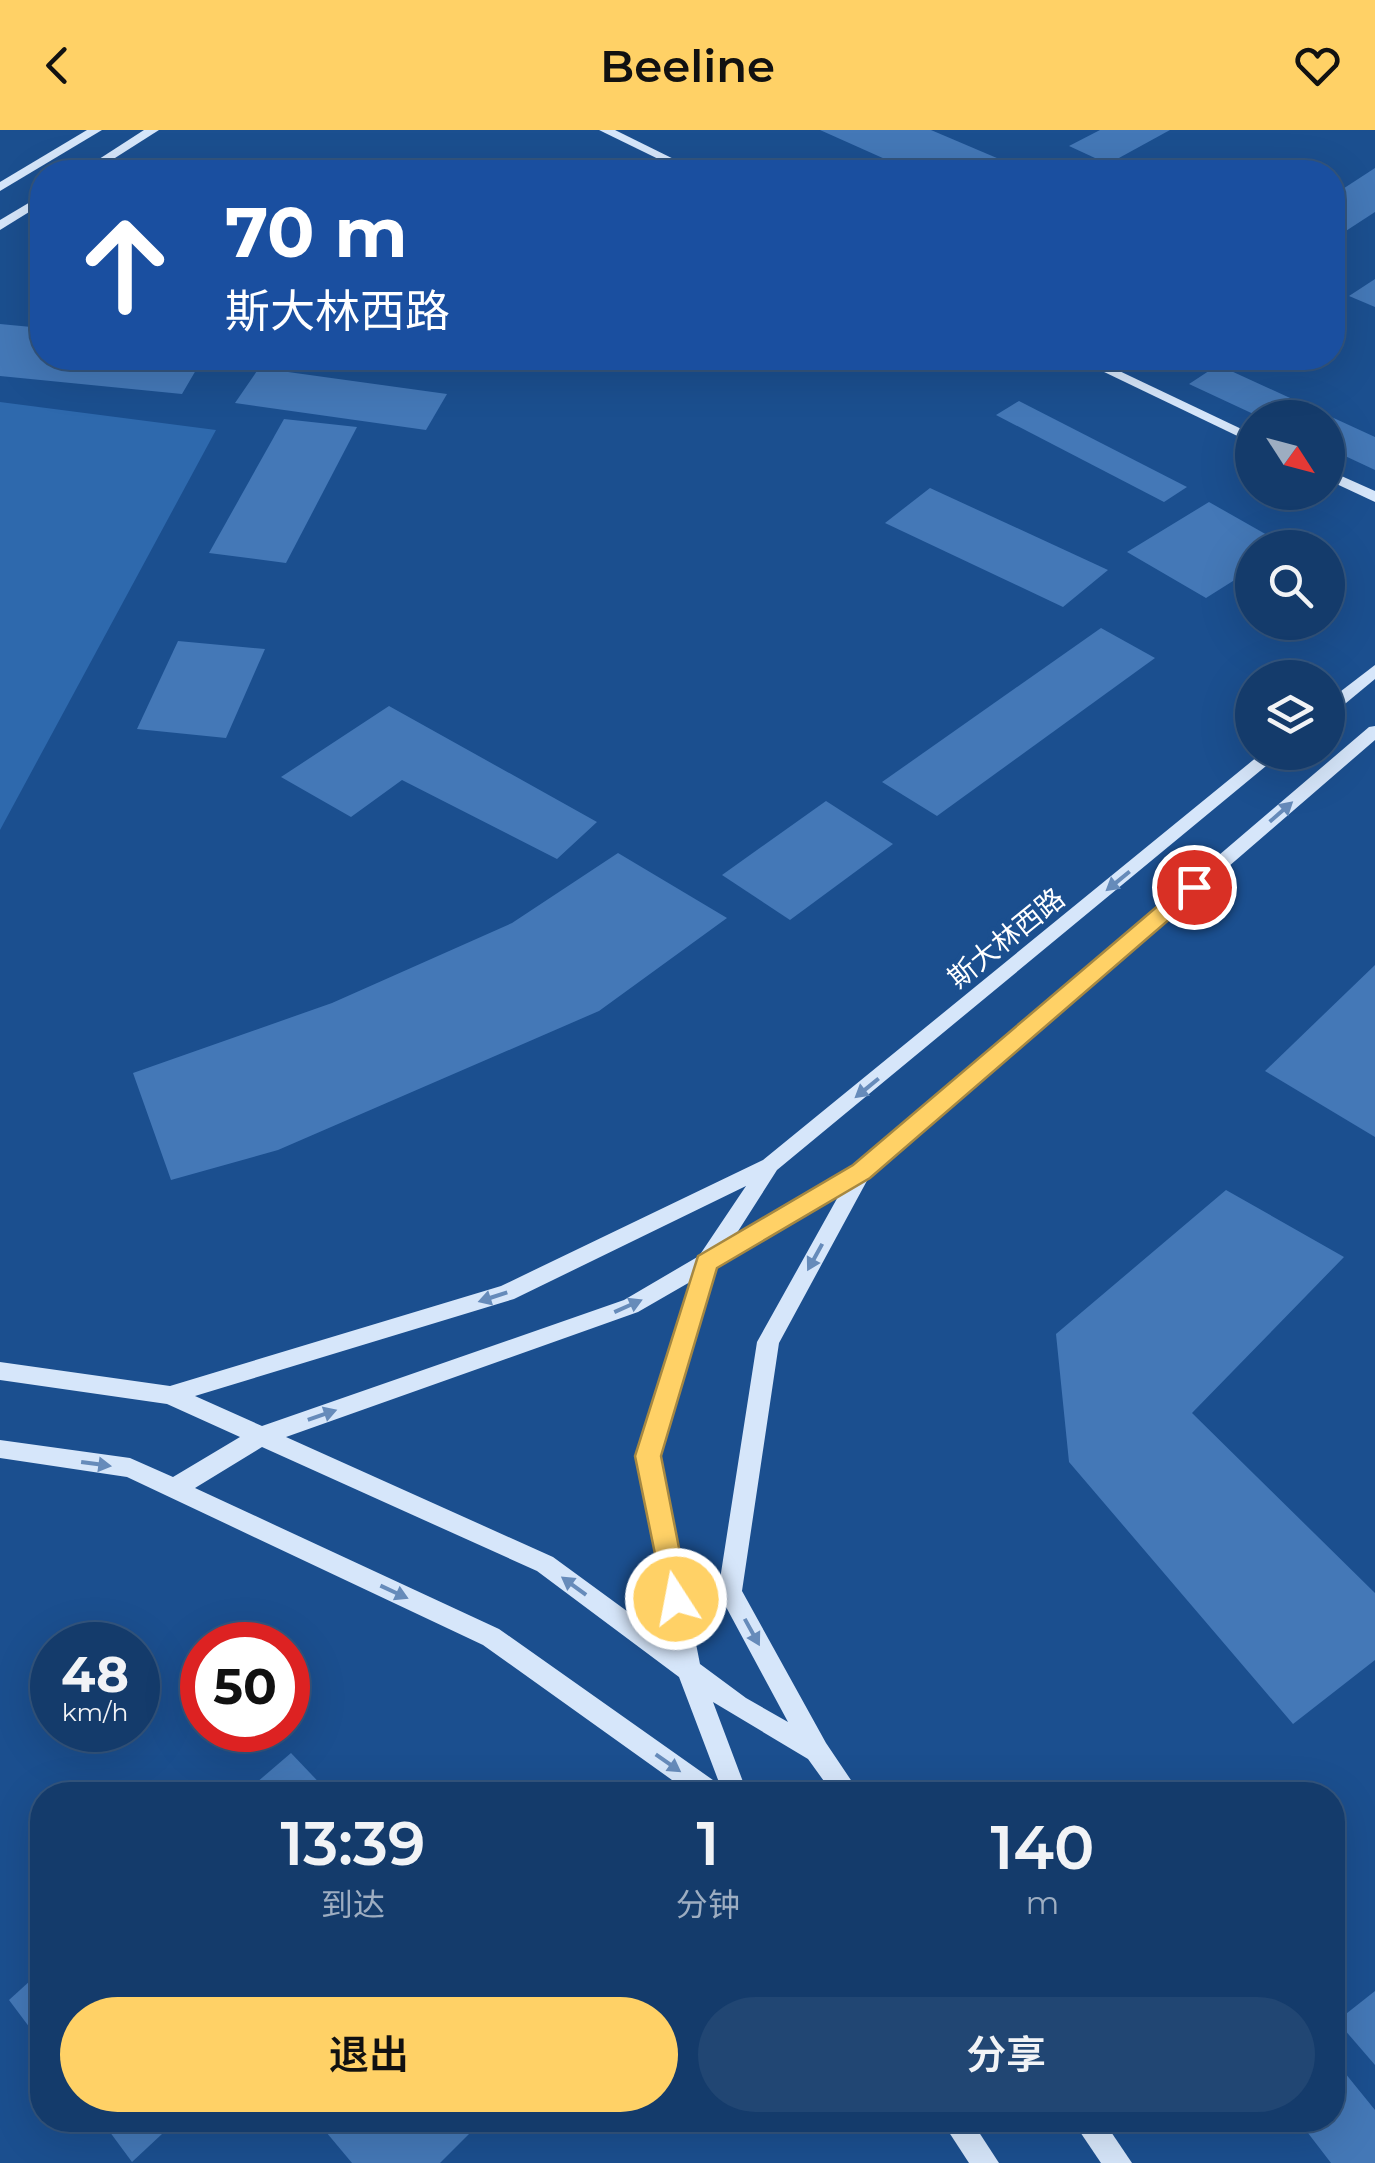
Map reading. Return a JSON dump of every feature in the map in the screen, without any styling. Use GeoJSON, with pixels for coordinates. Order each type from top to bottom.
{"type":"FeatureCollection","features":[{"type":"Feature","properties":{"kind":"main road"},"geometry":{"type":"LineString","coordinates":[[45,160],[96,130]]}},
{"type":"Feature","properties":{"kind":"main road"},"geometry":{"type":"LineString","coordinates":[[105,160],[154,130]]}},
{"type":"Feature","properties":{"kind":"main road"},"geometry":{"type":"LineString","coordinates":[[605,130],[669,160]]}},
{"type":"Feature","properties":{"kind":"main road"},"geometry":{"type":"LineString","coordinates":[[0,187],[30,169]]}},
{"type":"Feature","properties":{"kind":"main road"},"geometry":{"type":"LineString","coordinates":[[0,226],[30,207]]}},
{"type":"Feature","properties":{"kind":"main road"},"geometry":{"type":"LineString","coordinates":[[1107,370],[1235,431]]}},
{"type":"Feature","properties":{"kind":"main road"},"geometry":{"type":"LineString","coordinates":[[1345,483],[1375,498]]}},
{"type":"Feature","properties":{"kind":"main road"},"geometry":{"type":"LineString","coordinates":[[1345,695],[1375,670]]}},
{"type":"Feature","properties":{"kind":"main road"},"geometry":{"type":"LineString","coordinates":[[173,1489],[259,1437],[631,1306],[862,1172],[1375,731]]}},
{"type":"Feature","properties":{"kind":"main road","name":"斯大林西路"},"geometry":{"type":"LineString","coordinates":[[770,1165],[1253,770]]}},
{"type":"Feature","properties":{"kind":"main road"},"geometry":{"type":"LineString","coordinates":[[731,1782],[689,1671],[648,1456],[706,1263],[770,1165]]}},
{"type":"Feature","properties":{"kind":"main road"},"geometry":{"type":"LineString","coordinates":[[170,1395],[507,1294],[770,1165]]}},
{"type":"Feature","properties":{"kind":"main road"},"geometry":{"type":"LineString","coordinates":[[840,1782],[817,1751],[730,1592],[768,1342],[862,1172]]}},
{"type":"Feature","properties":{"kind":"main road"},"geometry":{"type":"LineString","coordinates":[[0,1371],[170,1395],[545,1564],[737,1706],[817,1751]]}},
{"type":"Feature","properties":{"kind":"main road"},"geometry":{"type":"LineString","coordinates":[[0,1450],[130,1468],[491,1637],[695,1782]]}},
{"type":"Feature","properties":{"kind":"main road"},"geometry":{"type":"LineString","coordinates":[[963,2132],[984,2163]]}},
{"type":"Feature","properties":{"kind":"main road"},"geometry":{"type":"LineString","coordinates":[[1095,2132],[1118,2163]]}},
{"type":"Feature","properties":{"kind":"shaded area"},"geometry":{"type":"Polygon","coordinates":[[[0,402],[216,430],[0,830],[0,402]]]}},
{"type":"Feature","properties":{"kind":"building"},"geometry":{"type":"Polygon","coordinates":[[[820,130],[931,130],[1002,160],[887,160],[820,130]]]}},
{"type":"Feature","properties":{"kind":"building"},"geometry":{"type":"Polygon","coordinates":[[[1100,130],[1170,130],[1115,160],[1099,160],[1069,146],[1100,130]]]}},
{"type":"Feature","properties":{"kind":"building"},"geometry":{"type":"Polygon","coordinates":[[[1375,168],[1375,212],[1345,232],[1345,188],[1375,168]]]}},
{"type":"Feature","properties":{"kind":"building"},"geometry":{"type":"Polygon","coordinates":[[[1375,279],[1375,307],[1349,296],[1375,279]]]}},
{"type":"Feature","properties":{"kind":"building"},"geometry":{"type":"Polygon","coordinates":[[[0,324],[30,327],[30,370],[196,370],[182,394],[0,376],[0,324]]]}},
{"type":"Feature","properties":{"kind":"building"},"geometry":{"type":"Polygon","coordinates":[[[258,370],[447,394],[426,430],[235,403],[258,370]]]}},
{"type":"Feature","properties":{"kind":"building"},"geometry":{"type":"Polygon","coordinates":[[[1210,370],[1229,370],[1294,400],[1235,400],[1235,405],[1189,384],[1210,370]]]}},
{"type":"Feature","properties":{"kind":"building"},"geometry":{"type":"Polygon","coordinates":[[[1019,401],[1187,487],[1164,502],[996,415],[1019,401]]]}},
{"type":"Feature","properties":{"kind":"building"},"geometry":{"type":"Polygon","coordinates":[[[284,419],[357,427],[286,563],[209,553],[284,419]]]}},
{"type":"Feature","properties":{"kind":"building"},"geometry":{"type":"Polygon","coordinates":[[[1345,423],[1375,437],[1375,470],[1345,456],[1345,423]]]}},
{"type":"Feature","properties":{"kind":"building"},"geometry":{"type":"Polygon","coordinates":[[[930,488],[1108,570],[1063,607],[885,523],[930,488]]]}},
{"type":"Feature","properties":{"kind":"building"},"geometry":{"type":"Polygon","coordinates":[[[1209,502],[1258,530],[1235,530],[1235,580],[1206,598],[1127,552],[1209,502]]]}},
{"type":"Feature","properties":{"kind":"building"},"geometry":{"type":"Polygon","coordinates":[[[1101,628],[1155,658],[937,816],[882,782],[1101,628]]]}},
{"type":"Feature","properties":{"kind":"building"},"geometry":{"type":"Polygon","coordinates":[[[178,641],[265,649],[226,738],[137,729],[178,641]]]}},
{"type":"Feature","properties":{"kind":"building"},"geometry":{"type":"Polygon","coordinates":[[[389,706],[597,822],[557,859],[402,780],[351,817],[281,777],[389,706]]]}},
{"type":"Feature","properties":{"kind":"building"},"geometry":{"type":"Polygon","coordinates":[[[826,801],[893,844],[790,920],[722,875],[826,801]]]}},
{"type":"Feature","properties":{"kind":"building"},"geometry":{"type":"Polygon","coordinates":[[[618,853],[727,918],[599,1011],[278,1150],[171,1180],[133,1073],[332,1003],[512,923],[618,853]]]}},
{"type":"Feature","properties":{"kind":"building"},"geometry":{"type":"Polygon","coordinates":[[[1375,965],[1375,1137],[1265,1071],[1375,965]]]}},
{"type":"Feature","properties":{"kind":"building"},"geometry":{"type":"Polygon","coordinates":[[[1226,1190],[1344,1257],[1192,1413],[1375,1593],[1375,1660],[1293,1724],[1069,1462],[1056,1334],[1226,1190]]]}},
{"type":"Feature","properties":{"kind":"building"},"geometry":{"type":"Polygon","coordinates":[[[291,1753],[319,1782],[257,1782],[291,1753]]]}},
{"type":"Feature","properties":{"kind":"building"},"geometry":{"type":"Polygon","coordinates":[[[30,1981],[30,2028],[9,2000],[30,1981]]]}},
{"type":"Feature","properties":{"kind":"building"},"geometry":{"type":"Polygon","coordinates":[[[1375,1991],[1375,2065],[1345,2030],[1345,2015],[1375,1991]]]}},
{"type":"Feature","properties":{"kind":"building"},"geometry":{"type":"Polygon","coordinates":[[[1345,2073],[1375,2110],[1375,2163],[1331,2163],[1307,2132],[1345,2132],[1345,2073]]]}},
{"type":"Feature","properties":{"kind":"building"},"geometry":{"type":"Polygon","coordinates":[[[110,2132],[164,2132],[132,2162],[110,2132]]]}},
{"type":"Feature","properties":{"kind":"building"},"geometry":{"type":"Polygon","coordinates":[[[326,2132],[471,2132],[440,2163],[352,2163],[326,2132]]]}},
{"type":"Feature","properties":{"kind":"route"},"geometry":{"type":"LineString","coordinates":[[676,1599],[648,1456],[706,1263],[862,1172],[1194,887]]}}]}
